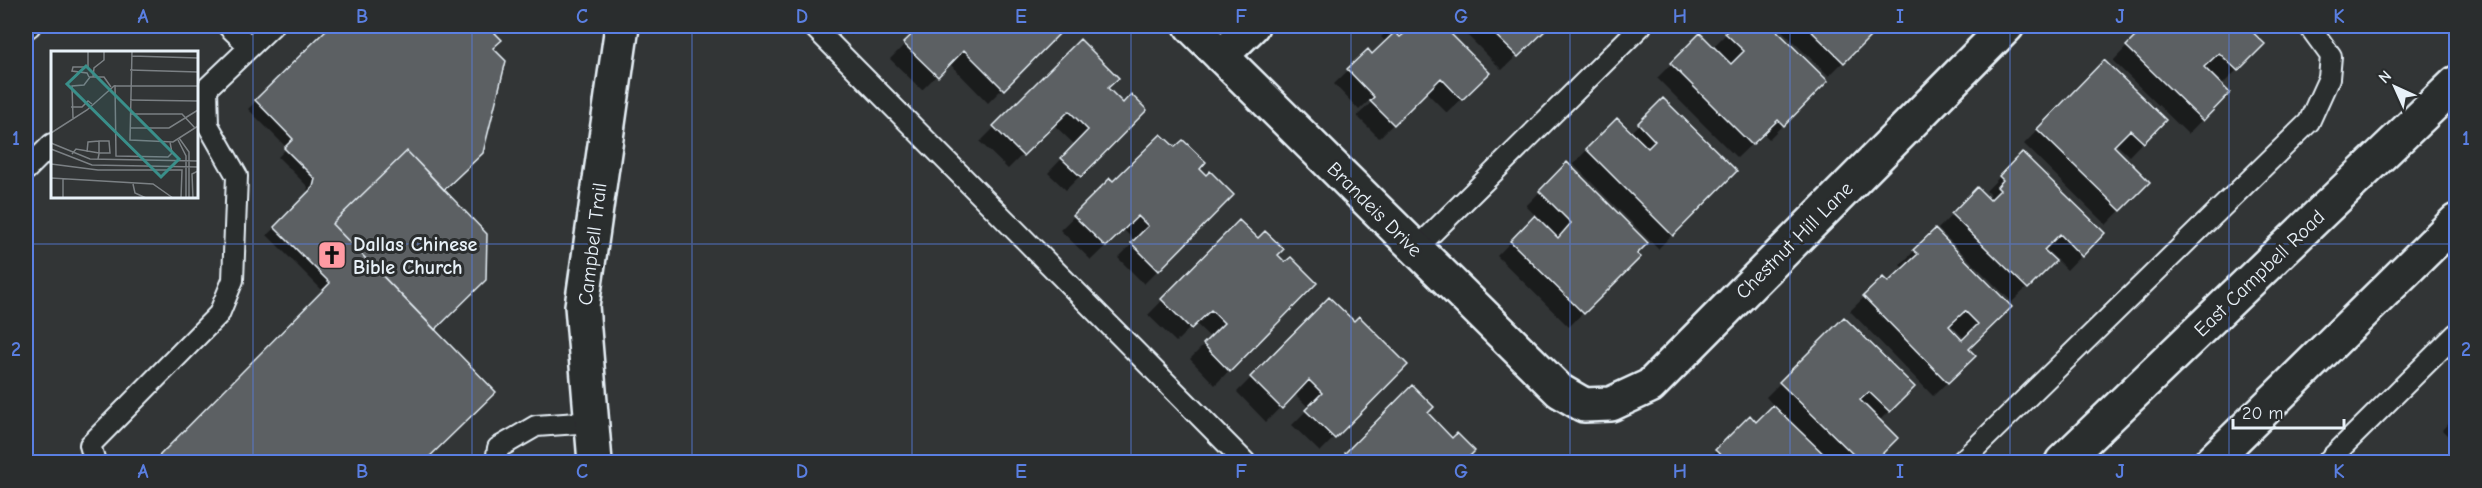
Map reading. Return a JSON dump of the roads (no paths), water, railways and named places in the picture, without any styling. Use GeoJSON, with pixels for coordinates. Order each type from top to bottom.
{"type":"FeatureCollection","features":[{"type":"Feature","properties":{"kind":"street","name":"Campbell Trail"},"geometry":{"type":"LineString","coordinates":[[595,462],[582,306],[622,26]]}},
{"type":"Feature","properties":{"kind":"street","name":"Brandeis Drive"},"geometry":{"type":"LineString","coordinates":[[1191,26],[1560,391]]}},
{"type":"Feature","properties":{"kind":"street"},"geometry":{"type":"LineString","coordinates":[[1221,56],[1252,26]]}},
{"type":"Feature","properties":{"kind":"street","name":"Chestnut Hill Lane"},"geometry":{"type":"LineString","coordinates":[[1560,391],[1584,405],[1611,404],[1650,386],[2007,26]]}},
{"type":"Feature","properties":{"kind":"street","name":"East Campbell Road"},"geometry":{"type":"LineString","coordinates":[[2062,462],[2457,83]]}},
{"type":"Feature","properties":{"kind":"street"},"geometry":{"type":"LineString","coordinates":[[2211,462],[2457,221]]}},
{"type":"Feature","properties":{"kind":"lane"},"geometry":{"type":"LineString","coordinates":[[26,29],[30,26]]}},
{"type":"Feature","properties":{"kind":"lane"},"geometry":{"type":"LineString","coordinates":[[228,26],[250,47]]}},
{"type":"Feature","properties":{"kind":"lane"},"geometry":{"type":"LineString","coordinates":[[95,462],[90,445],[219,314],[233,280],[237,176],[202,122],[207,88],[272,26]]}},
{"type":"Feature","properties":{"kind":"lane"},"geometry":{"type":"LineString","coordinates":[[813,26],[1245,462]]}},
{"type":"Feature","properties":{"kind":"lane"},"geometry":{"type":"LineString","coordinates":[[1416,249],[1641,26]]}},
{"type":"Feature","properties":{"kind":"lane"},"geometry":{"type":"LineString","coordinates":[[1961,462],[2309,122],[2329,78],[2331,56],[2309,26]]}},
{"type":"Feature","properties":{"kind":"lane"},"geometry":{"type":"LineString","coordinates":[[26,170],[51,145]]}},
{"type":"Feature","properties":{"kind":"lane"},"geometry":{"type":"LineString","coordinates":[[2327,462],[2457,334]]}},
{"type":"Feature","properties":{"kind":"lane"},"geometry":{"type":"LineString","coordinates":[[496,462],[498,448],[536,426],[592,422]]}},
{"type":"Feature","properties":{"kind":"place","name":"Dallas Chinese Bible Church"},"geometry":{"type":"Point","coordinates":[332,255]}}]}
